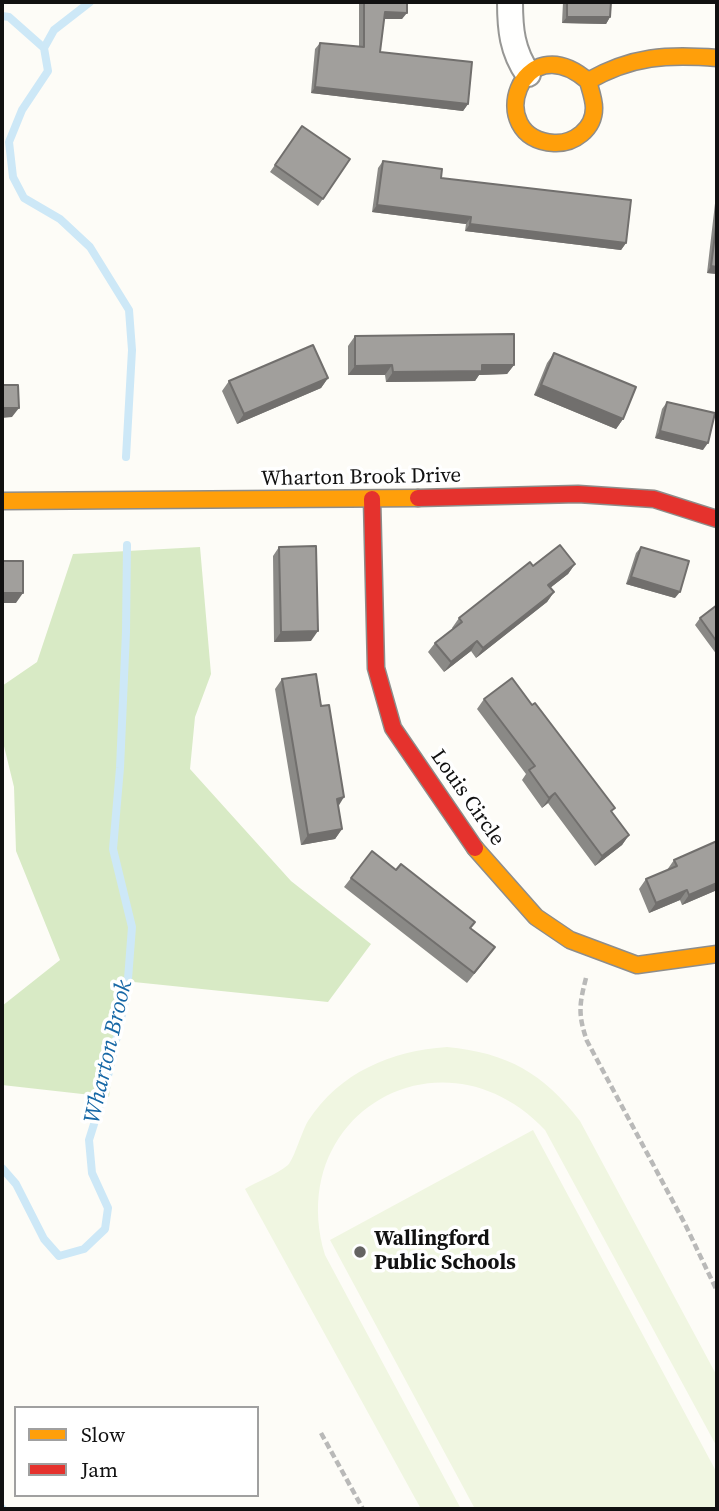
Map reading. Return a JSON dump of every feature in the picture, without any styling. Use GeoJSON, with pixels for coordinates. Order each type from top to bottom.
{"type":"FeatureCollection","features":[{"type":"Feature","properties":{"kind":"street"},"geometry":{"type":"LineString","coordinates":[[510,2],[512,41],[528,74]]}},
{"type":"Feature","properties":{"kind":"street"},"geometry":{"type":"LineString","coordinates":[[589,81],[610,67],[657,55],[717,58]]}},
{"type":"Feature","properties":{"kind":"street"},"geometry":{"type":"LineString","coordinates":[[553,63],[567,65],[579,71],[589,81],[595,97],[594,114],[587,129],[573,140],[557,145],[540,142],[526,132],[517,118],[514,102],[518,86],[528,74],[540,66],[553,63]]}},
{"type":"Feature","properties":{"kind":"street","name":"Wharton Brook Drive"},"geometry":{"type":"LineString","coordinates":[[2,501],[372,499],[578,494],[654,499],[717,519]]}},
{"type":"Feature","properties":{"kind":"street","name":"Louis Circle"},"geometry":{"type":"LineString","coordinates":[[372,499],[376,668],[393,729],[479,853],[536,917],[570,940],[637,965],[717,954]]}},
{"type":"Feature","properties":{"kind":"path"},"geometry":{"type":"LineString","coordinates":[[586,978],[579,1003],[580,1021],[587,1041],[685,1224],[717,1291]]}},
{"type":"Feature","properties":{"kind":"path"},"geometry":{"type":"LineString","coordinates":[[321,1433],[363,1509]]}},
{"type":"Feature","properties":{"kind":"green space"},"geometry":{"type":"Polygon","coordinates":[[[200,547],[211,674],[195,717],[190,769],[291,881],[371,944],[328,1002],[124,981],[109,1097],[2,1085],[2,1006],[60,960],[16,851],[14,787],[2,738],[2,686],[37,662],[73,554],[200,547]]]}},
{"type":"Feature","properties":{"kind":"green space"},"geometry":{"type":"Polygon","coordinates":[[[447,1047],[488,1054],[522,1068],[552,1090],[580,1121],[717,1376],[717,1447],[545,1130],[505,1099],[462,1084],[419,1085],[381,1099],[349,1125],[327,1160],[318,1204],[325,1255],[461,1509],[421,1509],[245,1189],[288,1165],[308,1121],[335,1089],[351,1077],[368,1067],[406,1053],[447,1047]]]}},
{"type":"Feature","properties":{"kind":"green space"},"geometry":{"type":"Polygon","coordinates":[[[533,1130],[717,1473],[717,1509],[475,1509],[330,1240],[533,1130]]]}},
{"type":"Feature","properties":{"kind":"building"},"geometry":{"type":"Polygon","coordinates":[[[364,2],[407,2],[407,13],[385,12],[380,52],[472,62],[468,104],[315,87],[320,43],[364,47],[364,2]]]}},
{"type":"Feature","properties":{"kind":"building"},"geometry":{"type":"Polygon","coordinates":[[[567,2],[611,2],[610,17],[567,17],[567,2]]]}},
{"type":"Feature","properties":{"kind":"building"},"geometry":{"type":"Polygon","coordinates":[[[302,126],[350,159],[323,199],[275,165],[302,126]]]}},
{"type":"Feature","properties":{"kind":"building"},"geometry":{"type":"Polygon","coordinates":[[[383,161],[442,169],[441,178],[631,200],[626,243],[470,224],[471,217],[377,205],[383,161]]]}},
{"type":"Feature","properties":{"kind":"building"},"geometry":{"type":"Polygon","coordinates":[[[717,219],[717,267],[711,266],[717,219]]]}},
{"type":"Feature","properties":{"kind":"building"},"geometry":{"type":"Polygon","coordinates":[[[514,334],[514,365],[482,365],[482,371],[393,372],[392,365],[355,366],[355,336],[514,334]]]}},
{"type":"Feature","properties":{"kind":"building"},"geometry":{"type":"Polygon","coordinates":[[[313,345],[328,378],[244,414],[229,381],[313,345]]]}},
{"type":"Feature","properties":{"kind":"building"},"geometry":{"type":"Polygon","coordinates":[[[554,353],[636,387],[623,419],[541,385],[554,353]]]}},
{"type":"Feature","properties":{"kind":"building"},"geometry":{"type":"Polygon","coordinates":[[[2,385],[18,385],[19,408],[2,408],[2,385]]]}},
{"type":"Feature","properties":{"kind":"building"},"geometry":{"type":"Polygon","coordinates":[[[667,402],[715,413],[708,443],[660,431],[667,402]]]}},
{"type":"Feature","properties":{"kind":"building"},"geometry":{"type":"Polygon","coordinates":[[[560,545],[575,564],[548,585],[554,592],[483,648],[477,641],[451,662],[435,643],[462,622],[459,618],[530,562],[533,566],[560,545]]]}},
{"type":"Feature","properties":{"kind":"building"},"geometry":{"type":"Polygon","coordinates":[[[316,546],[318,631],[281,632],[279,547],[316,546]]]}},
{"type":"Feature","properties":{"kind":"building"},"geometry":{"type":"Polygon","coordinates":[[[641,547],[689,561],[680,592],[631,577],[641,547]]]}},
{"type":"Feature","properties":{"kind":"building"},"geometry":{"type":"Polygon","coordinates":[[[2,561],[23,561],[23,593],[2,593],[2,561]]]}},
{"type":"Feature","properties":{"kind":"building"},"geometry":{"type":"Polygon","coordinates":[[[717,605],[717,642],[700,618],[717,605]]]}},
{"type":"Feature","properties":{"kind":"building"},"geometry":{"type":"Polygon","coordinates":[[[316,674],[321,706],[329,705],[344,797],[337,799],[342,829],[308,835],[282,679],[316,674]]]}},
{"type":"Feature","properties":{"kind":"building"},"geometry":{"type":"Polygon","coordinates":[[[512,678],[532,705],[535,703],[615,808],[611,811],[629,835],[602,856],[555,793],[549,798],[529,770],[535,766],[484,699],[512,678]]]}},
{"type":"Feature","properties":{"kind":"building"},"geometry":{"type":"Polygon","coordinates":[[[717,841],[717,883],[689,895],[687,890],[656,903],[646,879],[677,866],[674,860],[717,841]]]}},
{"type":"Feature","properties":{"kind":"building"},"geometry":{"type":"Polygon","coordinates":[[[372,851],[396,870],[401,864],[475,922],[470,928],[495,947],[474,973],[351,878],[372,851]]]}},
{"type":"Feature","properties":{"kind":"waterway"},"geometry":{"type":"LineString","coordinates":[[44,48],[54,30],[90,2]]}},
{"type":"Feature","properties":{"kind":"waterway","name":"Wharton Brook"},"geometry":{"type":"LineString","coordinates":[[2,16],[9,17],[44,48],[48,71],[22,110],[9,142],[13,177],[24,198],[60,219],[90,247],[129,310],[132,350],[126,457]]}},
{"type":"Feature","properties":{"kind":"waterway","name":"Wharton Brook"},"geometry":{"type":"LineString","coordinates":[[2,1168],[16,1184],[44,1239],[59,1256],[84,1249],[105,1229],[108,1208],[92,1173],[89,1140],[105,1089],[127,992],[132,927],[113,849],[120,768],[127,545]]}},
{"type":"Feature","properties":{"kind":"traffic: slow"},"geometry":{"type":"LineString","coordinates":[[588,81],[594,108],[591,122],[582,134],[569,141],[554,143],[532,137],[520,123],[515,106],[519,88],[529,74],[544,66],[564,67],[588,81],[620,66],[650,59],[682,56],[717,58]]}},
{"type":"Feature","properties":{"kind":"traffic: slow"},"geometry":{"type":"LineString","coordinates":[[2,501],[418,498]]}},
{"type":"Feature","properties":{"kind":"traffic: slow"},"geometry":{"type":"LineString","coordinates":[[475,848],[536,917],[570,940],[637,965],[717,954]]}},
{"type":"Feature","properties":{"kind":"traffic: jam"},"geometry":{"type":"LineString","coordinates":[[418,498],[578,494],[654,499],[717,519]]}},
{"type":"Feature","properties":{"kind":"traffic: jam"},"geometry":{"type":"LineString","coordinates":[[372,499],[376,668],[393,728],[475,848]]}},
{"type":"Feature","properties":{"kind":"place","name":"Wallingford Public Schools"},"geometry":{"type":"Point","coordinates":[360,1252]}}]}
